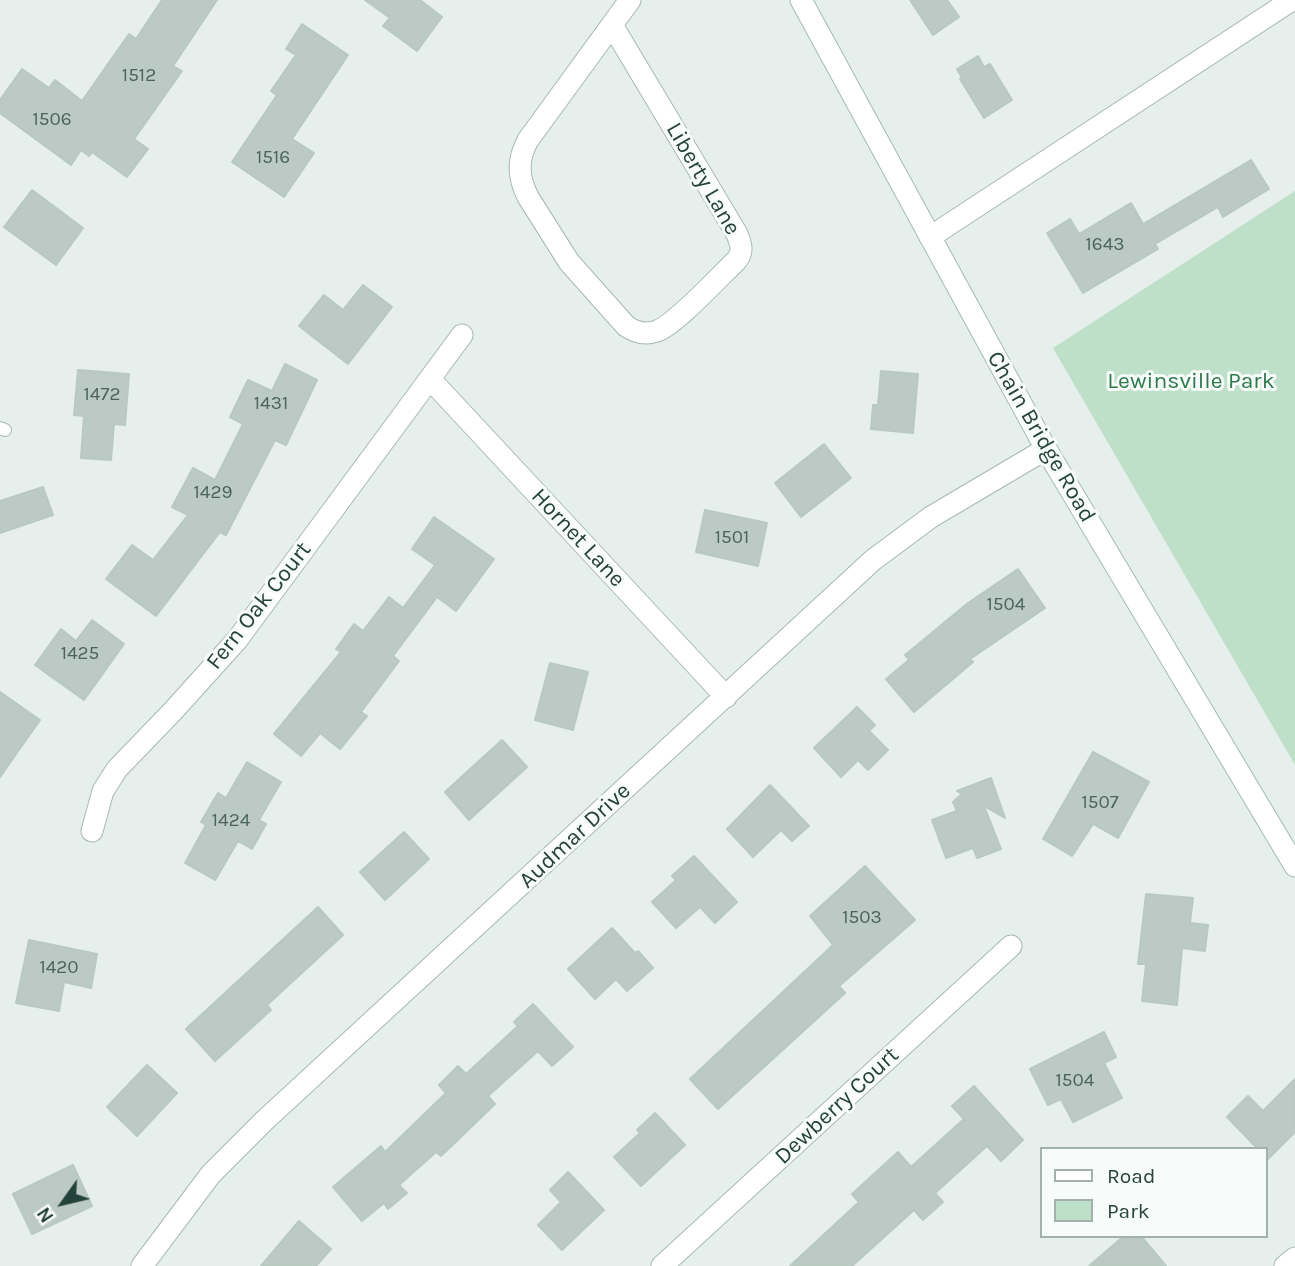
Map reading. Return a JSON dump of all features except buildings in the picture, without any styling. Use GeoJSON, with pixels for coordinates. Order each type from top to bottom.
{"type":"FeatureCollection","features":[{"type":"Feature","properties":{"kind":"street","name":"Liberty Lane"},"geometry":{"type":"LineString","coordinates":[[612,25],[730,223],[741,247],[740,257],[667,326],[647,333],[626,326],[569,262],[528,197],[519,167],[528,140],[630,0]]}},
{"type":"Feature","properties":{"kind":"street","name":"Chain Bridge Road"},"geometry":{"type":"LineString","coordinates":[[801,0],[1046,449],[1295,866]]}},
{"type":"Feature","properties":{"kind":"street"},"geometry":{"type":"LineString","coordinates":[[930,237],[1292,0]]}},
{"type":"Feature","properties":{"kind":"street","name":"Fern Oak Court"},"geometry":{"type":"LineString","coordinates":[[92,831],[103,792],[117,769],[237,640],[462,335]]}},
{"type":"Feature","properties":{"kind":"street","name":"Hornet Lane"},"geometry":{"type":"LineString","coordinates":[[430,379],[726,697]]}},
{"type":"Feature","properties":{"kind":"street","name":"Audmar Drive"},"geometry":{"type":"LineString","coordinates":[[142,1266],[211,1174],[264,1121],[873,560],[930,517],[1046,449]]}},
{"type":"Feature","properties":{"kind":"street","name":"Dewberry Court"},"geometry":{"type":"LineString","coordinates":[[662,1266],[1011,946]]}},
{"type":"Feature","properties":{"kind":"street"},"geometry":{"type":"LineString","coordinates":[[1284,1266],[1295,1258]]}},
{"type":"Feature","properties":{"kind":"green space","name":"Lewinsville Park"},"geometry":{"type":"Polygon","coordinates":[[[1295,191],[1295,765],[1053,348],[1295,191]]]}}]}
